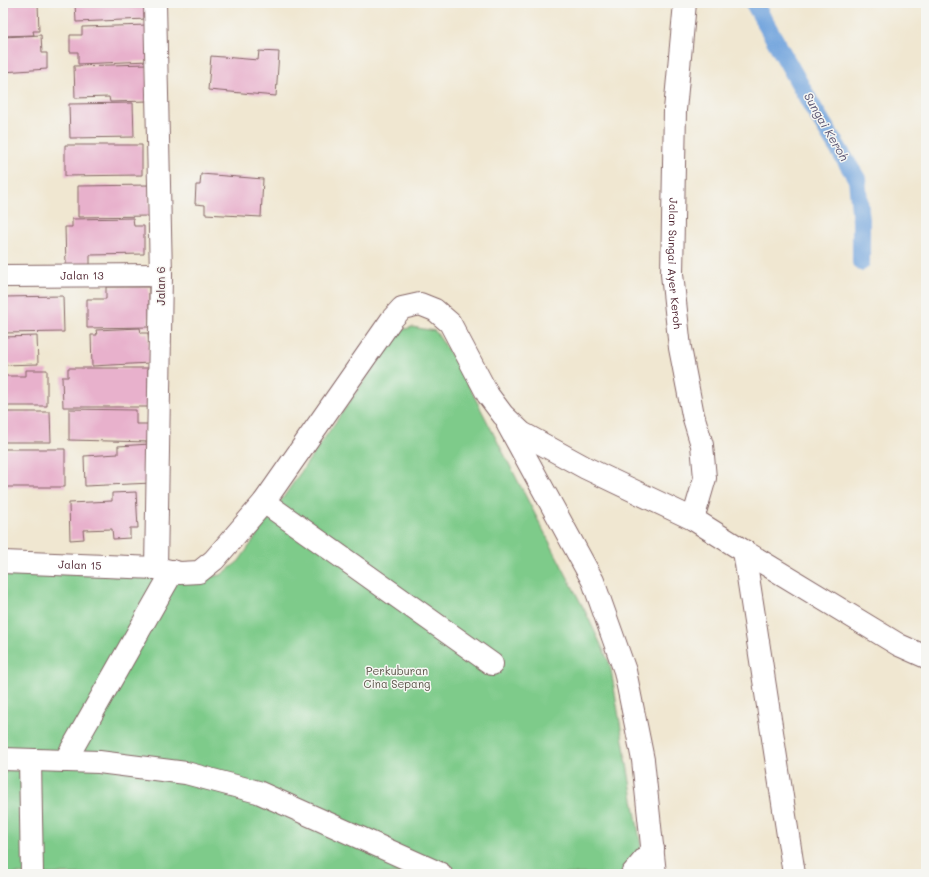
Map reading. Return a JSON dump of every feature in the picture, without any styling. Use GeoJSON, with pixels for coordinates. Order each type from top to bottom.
{"type":"FeatureCollection","features":[{"type":"Feature","properties":{"kind":"street","name":"Jalan 6"},"geometry":{"type":"LineString","coordinates":[[155,3],[161,275],[164,570]]}},
{"type":"Feature","properties":{"kind":"street","name":"Jalan Sungai Ayer Keroh"},"geometry":{"type":"LineString","coordinates":[[685,3],[675,110],[672,274],[680,348],[692,415],[702,445],[705,478],[693,519]]}},
{"type":"Feature","properties":{"kind":"street","name":"Jalan 13"},"geometry":{"type":"LineString","coordinates":[[3,276],[161,275]]}},
{"type":"Feature","properties":{"kind":"street","name":"Jalan 15"},"geometry":{"type":"LineString","coordinates":[[3,562],[199,572],[214,560],[264,502],[392,319],[402,308],[420,304],[435,310],[450,323],[488,395],[503,415]]}},
{"type":"Feature","properties":{"kind":"street"},"geometry":{"type":"LineString","coordinates":[[503,415],[522,433],[586,468],[693,519],[899,645],[926,657]]}},
{"type":"Feature","properties":{"kind":"street"},"geometry":{"type":"LineString","coordinates":[[503,415],[593,581],[625,671],[643,760],[655,874]]}},
{"type":"Feature","properties":{"kind":"street"},"geometry":{"type":"LineString","coordinates":[[264,502],[492,664]]}},
{"type":"Feature","properties":{"kind":"street"},"geometry":{"type":"LineString","coordinates":[[744,551],[794,874]]}},
{"type":"Feature","properties":{"kind":"street"},"geometry":{"type":"LineString","coordinates":[[65,761],[164,570]]}},
{"type":"Feature","properties":{"kind":"street"},"geometry":{"type":"LineString","coordinates":[[3,759],[99,762],[186,773],[258,792],[441,874]]}},
{"type":"Feature","properties":{"kind":"street"},"geometry":{"type":"LineString","coordinates":[[30,760],[32,874]]}},
{"type":"Feature","properties":{"kind":"street"},"geometry":{"type":"LineString","coordinates":[[632,874],[653,849]]}},
{"type":"Feature","properties":{"kind":"green space","name":"Perkuburan Cina Sepang"},"geometry":{"type":"Polygon","coordinates":[[[412,327],[435,331],[457,363],[585,611],[610,664],[643,858],[634,874],[3,874],[3,570],[191,580],[221,575],[239,561],[399,331],[412,327]]]}},
{"type":"Feature","properties":{"kind":"building"},"geometry":{"type":"Polygon","coordinates":[[[3,3],[38,3],[39,31],[33,31],[34,35],[3,36],[3,3]]]}},
{"type":"Feature","properties":{"kind":"building"},"geometry":{"type":"Polygon","coordinates":[[[75,3],[147,3],[147,19],[76,22],[75,3]]]}},
{"type":"Feature","properties":{"kind":"building"},"geometry":{"type":"Polygon","coordinates":[[[148,25],[149,61],[78,64],[78,52],[70,52],[70,35],[82,35],[82,27],[148,25]]]}},
{"type":"Feature","properties":{"kind":"building"},"geometry":{"type":"Polygon","coordinates":[[[41,35],[42,53],[47,53],[47,69],[3,72],[3,37],[41,35]]]}},
{"type":"Feature","properties":{"kind":"building"},"geometry":{"type":"Polygon","coordinates":[[[259,51],[279,52],[276,96],[208,90],[211,56],[258,60],[259,51]]]}},
{"type":"Feature","properties":{"kind":"building"},"geometry":{"type":"Polygon","coordinates":[[[147,64],[149,101],[110,102],[109,97],[75,98],[74,66],[147,64]]]}},
{"type":"Feature","properties":{"kind":"building"},"geometry":{"type":"Polygon","coordinates":[[[133,103],[134,137],[70,138],[69,104],[133,103]]]}},
{"type":"Feature","properties":{"kind":"building"},"geometry":{"type":"Polygon","coordinates":[[[65,145],[142,145],[142,175],[65,176],[65,145]]]}},
{"type":"Feature","properties":{"kind":"building"},"geometry":{"type":"Polygon","coordinates":[[[201,174],[263,179],[261,217],[205,214],[205,205],[195,204],[196,185],[200,185],[201,174]]]}},
{"type":"Feature","properties":{"kind":"building"},"geometry":{"type":"Polygon","coordinates":[[[149,185],[150,216],[78,217],[78,186],[149,185]]]}},
{"type":"Feature","properties":{"kind":"building"},"geometry":{"type":"Polygon","coordinates":[[[133,218],[134,226],[144,226],[144,254],[90,255],[90,265],[66,266],[65,227],[72,227],[72,219],[133,218]]]}},
{"type":"Feature","properties":{"kind":"building"},"geometry":{"type":"Polygon","coordinates":[[[106,287],[149,287],[149,327],[87,328],[87,299],[106,299],[106,287]]]}},
{"type":"Feature","properties":{"kind":"building"},"geometry":{"type":"Polygon","coordinates":[[[63,296],[64,332],[3,333],[3,297],[63,296]]]}},
{"type":"Feature","properties":{"kind":"building"},"geometry":{"type":"Polygon","coordinates":[[[140,328],[141,333],[148,333],[150,363],[92,366],[91,335],[97,335],[96,330],[140,328]]]}},
{"type":"Feature","properties":{"kind":"building"},"geometry":{"type":"Polygon","coordinates":[[[37,336],[38,364],[3,365],[3,337],[37,336]]]}},
{"type":"Feature","properties":{"kind":"building"},"geometry":{"type":"Polygon","coordinates":[[[68,368],[148,368],[148,388],[150,388],[151,407],[63,407],[62,377],[68,377],[68,368]]]}},
{"type":"Feature","properties":{"kind":"building"},"geometry":{"type":"Polygon","coordinates":[[[26,370],[47,370],[47,406],[3,406],[3,376],[26,376],[26,370]]]}},
{"type":"Feature","properties":{"kind":"building"},"geometry":{"type":"Polygon","coordinates":[[[69,409],[136,410],[136,424],[151,424],[150,442],[69,440],[69,409]]]}},
{"type":"Feature","properties":{"kind":"building"},"geometry":{"type":"Polygon","coordinates":[[[3,412],[50,412],[51,442],[3,442],[3,412]]]}},
{"type":"Feature","properties":{"kind":"building"},"geometry":{"type":"Polygon","coordinates":[[[150,444],[152,483],[85,486],[84,456],[118,454],[118,446],[150,444]]]}},
{"type":"Feature","properties":{"kind":"building"},"geometry":{"type":"Polygon","coordinates":[[[3,449],[65,449],[65,487],[3,487],[3,449]]]}},
{"type":"Feature","properties":{"kind":"building"},"geometry":{"type":"Polygon","coordinates":[[[136,492],[138,528],[130,528],[130,538],[113,539],[112,529],[83,530],[84,539],[70,540],[69,503],[112,501],[112,493],[136,492]]]}},
{"type":"Feature","properties":{"kind":"waterway","name":"Sungai Keroh"},"geometry":{"type":"LineString","coordinates":[[754,3],[815,111],[857,179],[861,221],[861,262]]}}]}
